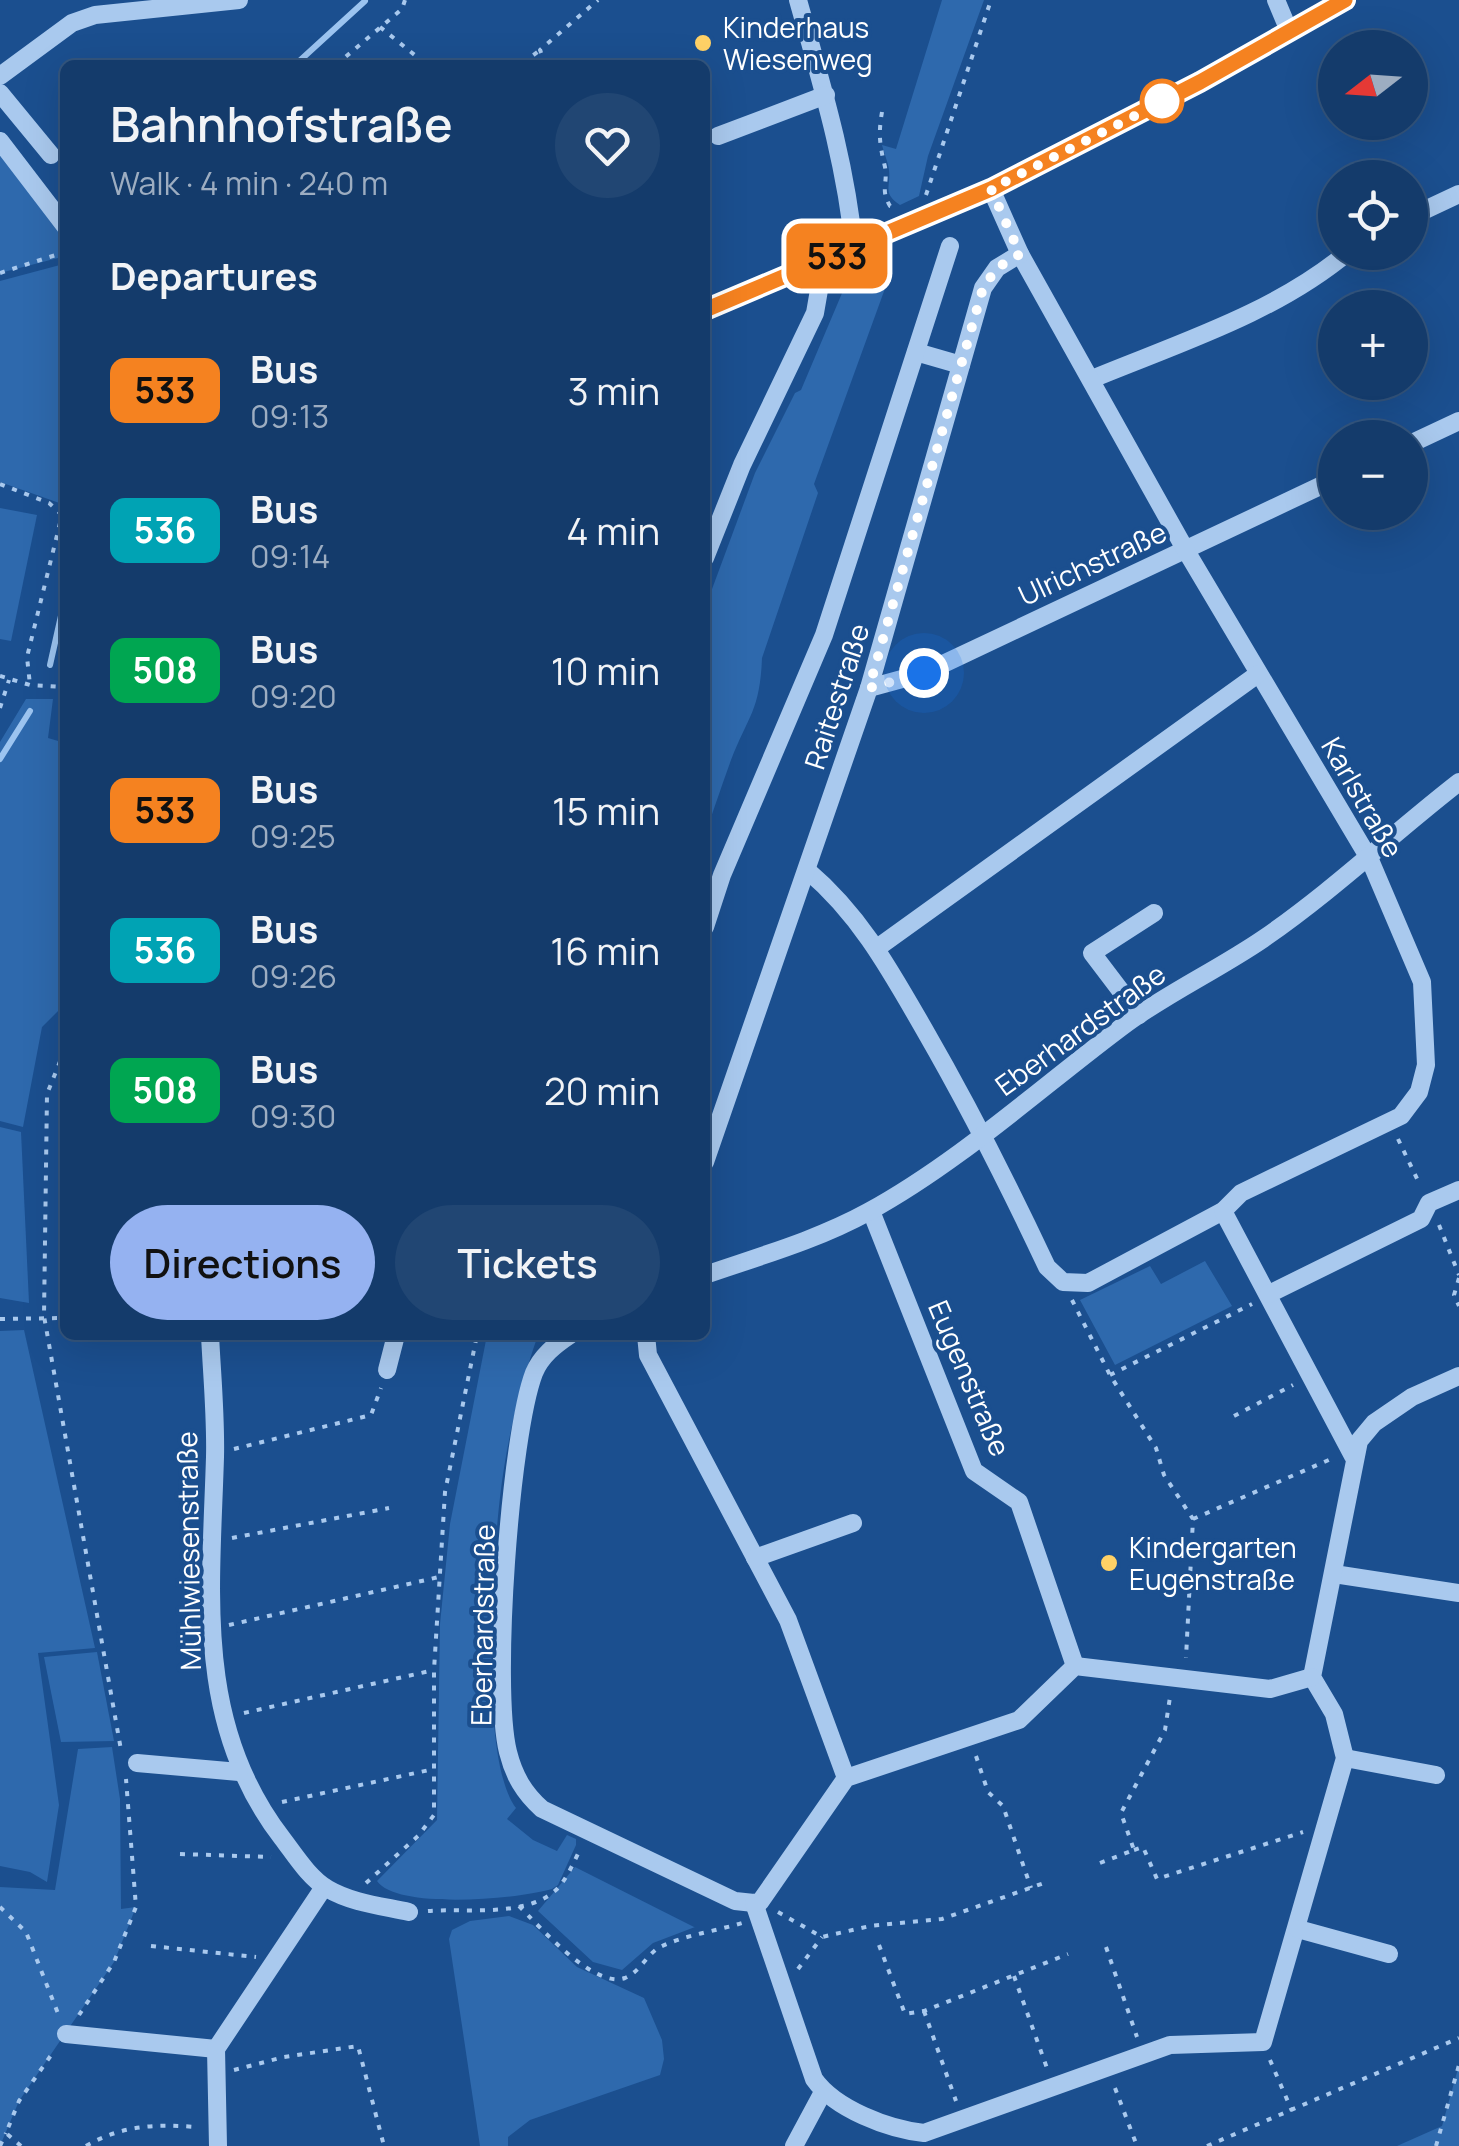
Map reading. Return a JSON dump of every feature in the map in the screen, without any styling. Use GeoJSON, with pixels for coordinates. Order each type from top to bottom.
{"type":"FeatureCollection","features":[{"type":"Feature","properties":{"kind":"street"},"geometry":{"type":"LineString","coordinates":[[0,76],[72,22],[95,15],[178,4],[238,0]]}},
{"type":"Feature","properties":{"kind":"street"},"geometry":{"type":"LineString","coordinates":[[798,0],[826,95],[849,201],[854,248]]}},
{"type":"Feature","properties":{"kind":"street"},"geometry":{"type":"LineString","coordinates":[[1276,0],[1289,31]]}},
{"type":"Feature","properties":{"kind":"street"},"geometry":{"type":"LineString","coordinates":[[710,308],[991,189],[1200,82],[1344,0]]}},
{"type":"Feature","properties":{"kind":"street"},"geometry":{"type":"LineString","coordinates":[[0,92],[51,155]]}},
{"type":"Feature","properties":{"kind":"street"},"geometry":{"type":"LineString","coordinates":[[718,136],[826,95]]}},
{"type":"Feature","properties":{"kind":"street"},"geometry":{"type":"LineString","coordinates":[[0,141],[60,219]]}},
{"type":"Feature","properties":{"kind":"street","name":"Karlstraße"},"geometry":{"type":"LineString","coordinates":[[991,189],[1020,254],[1185,549],[1370,860],[1422,982],[1426,1014],[1426,1065],[1419,1092],[1401,1116],[1241,1194],[1223,1211],[1088,1282],[1063,1282]]}},
{"type":"Feature","properties":{"kind":"street"},"geometry":{"type":"LineString","coordinates":[[1428,209],[1459,194]]}},
{"type":"Feature","properties":{"kind":"street"},"geometry":{"type":"LineString","coordinates":[[710,911],[722,874],[824,635],[950,246]]}},
{"type":"Feature","properties":{"kind":"street","name":"Raitestraße"},"geometry":{"type":"LineString","coordinates":[[710,1148],[869,688],[983,288],[997,268],[1020,254]]}},
{"type":"Feature","properties":{"kind":"street"},"geometry":{"type":"LineString","coordinates":[[710,545],[742,465],[816,313],[819,290],[814,266]]}},
{"type":"Feature","properties":{"kind":"street"},"geometry":{"type":"LineString","coordinates":[[1092,379],[1224,325],[1327,270]]}},
{"type":"Feature","properties":{"kind":"street"},"geometry":{"type":"LineString","coordinates":[[916,352],[961,365]]}},
{"type":"Feature","properties":{"kind":"street"},"geometry":{"type":"LineString","coordinates":[[1428,436],[1459,422]]}},
{"type":"Feature","properties":{"kind":"street","name":"Ulrichstraße"},"geometry":{"type":"LineString","coordinates":[[869,688],[924,673],[1318,487]]}},
{"type":"Feature","properties":{"kind":"street"},"geometry":{"type":"LineString","coordinates":[[877,948],[1258,674]]}},
{"type":"Feature","properties":{"kind":"street","name":"Eberhardstraße"},"geometry":{"type":"LineString","coordinates":[[710,1272],[822,1235],[871,1210],[984,1133],[1139,1016],[1262,940],[1370,860],[1400,828],[1459,782]]}},
{"type":"Feature","properties":{"kind":"street"},"geometry":{"type":"LineString","coordinates":[[808,870],[845,902],[877,948],[984,1133],[1047,1267],[1063,1282]]}},
{"type":"Feature","properties":{"kind":"street"},"geometry":{"type":"LineString","coordinates":[[1139,1016],[1092,953],[1154,913]]}},
{"type":"Feature","properties":{"kind":"street"},"geometry":{"type":"LineString","coordinates":[[1270,1294],[1420,1219],[1430,1203],[1459,1190]]}},
{"type":"Feature","properties":{"kind":"street","name":"Eugenstraße"},"geometry":{"type":"LineString","coordinates":[[871,1210],[974,1471],[1019,1502],[1075,1666]]}},
{"type":"Feature","properties":{"kind":"street"},"geometry":{"type":"LineString","coordinates":[[1223,1211],[1270,1294],[1350,1454]]}},
{"type":"Feature","properties":{"kind":"street","name":"Mühlwiesenstraße"},"geometry":{"type":"LineString","coordinates":[[210,1340],[215,1454],[212,1629],[221,1718],[239,1772],[259,1808],[324,1887],[348,1898],[408,1912]]}},
{"type":"Feature","properties":{"kind":"street"},"geometry":{"type":"LineString","coordinates":[[387,1370],[395,1340]]}},
{"type":"Feature","properties":{"kind":"street","name":"Eberhardstraße"},"geometry":{"type":"LineString","coordinates":[[562,1340],[550,1348],[534,1372],[516,1467],[504,1688],[508,1750],[524,1793],[542,1810],[735,1901],[758,1908]]}},
{"type":"Feature","properties":{"kind":"street"},"geometry":{"type":"LineString","coordinates":[[646,1340],[648,1355],[788,1620],[846,1778]]}},
{"type":"Feature","properties":{"kind":"street"},"geometry":{"type":"LineString","coordinates":[[1312,1677],[1270,1690],[1075,1666],[1020,1720],[846,1778],[758,1908],[814,2079],[823,2092],[897,2130],[924,2134],[1106,2064],[1170,2045],[1263,2042],[1345,1758],[1334,1714],[1312,1677],[1334,1574],[1350,1454],[1374,1423],[1412,1397],[1459,1376]]}},
{"type":"Feature","properties":{"kind":"street"},"geometry":{"type":"LineString","coordinates":[[755,1558],[853,1523]]}},
{"type":"Feature","properties":{"kind":"street"},"geometry":{"type":"LineString","coordinates":[[1334,1574],[1459,1593]]}},
{"type":"Feature","properties":{"kind":"street"},"geometry":{"type":"LineString","coordinates":[[1345,1758],[1436,1775]]}},
{"type":"Feature","properties":{"kind":"street"},"geometry":{"type":"LineString","coordinates":[[129,1767],[239,1772]]}},
{"type":"Feature","properties":{"kind":"street"},"geometry":{"type":"LineString","coordinates":[[216,2137],[216,2050],[324,1887]]}},
{"type":"Feature","properties":{"kind":"street"},"geometry":{"type":"LineString","coordinates":[[1298,1929],[1389,1954]]}},
{"type":"Feature","properties":{"kind":"street"},"geometry":{"type":"LineString","coordinates":[[66,2034],[216,2050]]}},
{"type":"Feature","properties":{"kind":"street"},"geometry":{"type":"LineString","coordinates":[[794,2146],[823,2092]]}},
{"type":"Feature","properties":{"kind":"path"},"geometry":{"type":"LineString","coordinates":[[342,60],[402,9],[405,0]]}},
{"type":"Feature","properties":{"kind":"path"},"geometry":{"type":"LineString","coordinates":[[528,60],[598,0]]}},
{"type":"Feature","properties":{"kind":"path"},"geometry":{"type":"LineString","coordinates":[[921,202],[991,0]]}},
{"type":"Feature","properties":{"kind":"path"},"geometry":{"type":"LineString","coordinates":[[380,28],[422,60]]}},
{"type":"Feature","properties":{"kind":"path"},"geometry":{"type":"LineString","coordinates":[[540,50],[544,60]]}},
{"type":"Feature","properties":{"kind":"path"},"geometry":{"type":"LineString","coordinates":[[882,112],[877,146],[884,166],[881,188],[890,206],[904,210]]}},
{"type":"Feature","properties":{"kind":"path"},"geometry":{"type":"LineString","coordinates":[[0,273],[60,254]]}},
{"type":"Feature","properties":{"kind":"path"},"geometry":{"type":"LineString","coordinates":[[0,484],[50,502],[60,513]]}},
{"type":"Feature","properties":{"kind":"path"},"geometry":{"type":"LineString","coordinates":[[30,685],[27,657],[60,523]]}},
{"type":"Feature","properties":{"kind":"path"},"geometry":{"type":"LineString","coordinates":[[0,676],[30,685],[60,687]]}},
{"type":"Feature","properties":{"kind":"path"},"geometry":{"type":"LineString","coordinates":[[0,708],[10,680]]}},
{"type":"Feature","properties":{"kind":"path"},"geometry":{"type":"LineString","coordinates":[[0,2146],[19,2101],[114,1962],[136,1907],[129,1767],[44,1316],[47,1094],[60,1062]]}},
{"type":"Feature","properties":{"kind":"path"},"geometry":{"type":"LineString","coordinates":[[1389,1122],[1430,1203],[1459,1276],[1454,1296],[1459,1306]]}},
{"type":"Feature","properties":{"kind":"path"},"geometry":{"type":"LineString","coordinates":[[1063,1282],[1110,1376],[1156,1448],[1164,1476],[1193,1519],[1179,1678],[1164,1730],[1121,1812],[1134,1850]]}},
{"type":"Feature","properties":{"kind":"path"},"geometry":{"type":"LineString","coordinates":[[1110,1376],[1270,1294]]}},
{"type":"Feature","properties":{"kind":"path"},"geometry":{"type":"LineString","coordinates":[[0,1319],[60,1318]]}},
{"type":"Feature","properties":{"kind":"path"},"geometry":{"type":"LineString","coordinates":[[348,1898],[430,1822],[445,1492],[476,1340]]}},
{"type":"Feature","properties":{"kind":"path"},"geometry":{"type":"LineString","coordinates":[[215,1454],[371,1415],[387,1370]]}},
{"type":"Feature","properties":{"kind":"path"},"geometry":{"type":"LineString","coordinates":[[1234,1416],[1311,1376]]}},
{"type":"Feature","properties":{"kind":"path"},"geometry":{"type":"LineString","coordinates":[[1193,1519],[1350,1454]]}},
{"type":"Feature","properties":{"kind":"path"},"geometry":{"type":"LineString","coordinates":[[236,1538],[389,1508]]}},
{"type":"Feature","properties":{"kind":"path"},"geometry":{"type":"LineString","coordinates":[[212,1629],[439,1577]]}},
{"type":"Feature","properties":{"kind":"path"},"geometry":{"type":"LineString","coordinates":[[221,1718],[434,1670]]}},
{"type":"Feature","properties":{"kind":"path"},"geometry":{"type":"LineString","coordinates":[[970,1738],[988,1792],[1002,1806],[1031,1888]]}},
{"type":"Feature","properties":{"kind":"path"},"geometry":{"type":"LineString","coordinates":[[293,1800],[434,1770]]}},
{"type":"Feature","properties":{"kind":"path"},"geometry":{"type":"LineString","coordinates":[[408,1912],[519,1906],[559,1888],[590,1833]]}},
{"type":"Feature","properties":{"kind":"path"},"geometry":{"type":"LineString","coordinates":[[1100,1863],[1142,1847],[1157,1880],[1278,1840]]}},
{"type":"Feature","properties":{"kind":"path"},"geometry":{"type":"LineString","coordinates":[[180,1854],[298,1858]]}},
{"type":"Feature","properties":{"kind":"path"},"geometry":{"type":"LineString","coordinates":[[519,1906],[576,1959],[612,1979],[626,1978],[658,1948],[758,1908],[822,1937],[870,1926],[942,1920],[1044,1884]]}},
{"type":"Feature","properties":{"kind":"path"},"geometry":{"type":"LineString","coordinates":[[0,1907],[26,1932],[66,2034]]}},
{"type":"Feature","properties":{"kind":"path"},"geometry":{"type":"LineString","coordinates":[[783,1988],[822,1937]]}},
{"type":"Feature","properties":{"kind":"path"},"geometry":{"type":"LineString","coordinates":[[880,1945],[905,2014],[924,2011],[1068,1954]]}},
{"type":"Feature","properties":{"kind":"path"},"geometry":{"type":"LineString","coordinates":[[151,1946],[275,1960]]}},
{"type":"Feature","properties":{"kind":"path"},"geometry":{"type":"LineString","coordinates":[[1106,1946],[1143,2053]]}},
{"type":"Feature","properties":{"kind":"path"},"geometry":{"type":"LineString","coordinates":[[1014,1976],[1053,2084]]}},
{"type":"Feature","properties":{"kind":"path"},"geometry":{"type":"LineString","coordinates":[[924,2011],[963,2119]]}},
{"type":"Feature","properties":{"kind":"path"},"geometry":{"type":"LineString","coordinates":[[1208,2146],[1459,2038]]}},
{"type":"Feature","properties":{"kind":"path"},"geometry":{"type":"LineString","coordinates":[[1263,2042],[1292,2112]]}},
{"type":"Feature","properties":{"kind":"path"},"geometry":{"type":"LineString","coordinates":[[216,2075],[284,2056],[358,2046],[384,2146]]}},
{"type":"Feature","properties":{"kind":"path"},"geometry":{"type":"LineString","coordinates":[[1106,2064],[1137,2146]]}},
{"type":"Feature","properties":{"kind":"path"},"geometry":{"type":"LineString","coordinates":[[1436,2146],[1459,2065]]}},
{"type":"Feature","properties":{"kind":"path"},"geometry":{"type":"LineString","coordinates":[[86,2146],[102,2136],[148,2124],[216,2137]]}},
{"type":"Feature","properties":{"kind":"path"},"geometry":{"type":"LineString","coordinates":[[6,2133],[21,2146]]}},
{"type":"Feature","properties":{"kind":"shaded area"},"geometry":{"type":"Polygon","coordinates":[[[942,0],[984,0],[928,156],[919,196],[900,205],[889,193],[889,170],[882,145],[896,149],[942,0]]]}},
{"type":"Feature","properties":{"kind":"shaded area"},"geometry":{"type":"Polygon","coordinates":[[[0,141],[60,219],[60,256],[0,273],[0,141]]]}},
{"type":"Feature","properties":{"kind":"shaded area"},"geometry":{"type":"Polygon","coordinates":[[[888,262],[891,272],[814,484],[818,493],[762,658],[756,702],[710,820],[710,594],[755,473],[795,393],[801,390],[848,279],[866,266],[888,262]]]}},
{"type":"Feature","properties":{"kind":"shaded area"},"geometry":{"type":"Polygon","coordinates":[[[60,265],[60,503],[0,482],[0,281],[60,265]]]}},
{"type":"Feature","properties":{"kind":"shaded area"},"geometry":{"type":"Polygon","coordinates":[[[0,508],[37,515],[11,641],[0,639],[0,508]]]}},
{"type":"Feature","properties":{"kind":"shaded area"},"geometry":{"type":"Polygon","coordinates":[[[26,699],[53,699],[48,738],[60,742],[60,1009],[42,1027],[23,1127],[0,1121],[0,742],[26,699]]]}},
{"type":"Feature","properties":{"kind":"shaded area"},"geometry":{"type":"Polygon","coordinates":[[[0,1127],[21,1132],[29,1303],[0,1298],[0,1127]]]}},
{"type":"Feature","properties":{"kind":"shaded area"},"geometry":{"type":"Polygon","coordinates":[[[1205,1261],[1232,1306],[1115,1365],[1080,1300],[1150,1266],[1161,1284],[1205,1261]]]}},
{"type":"Feature","properties":{"kind":"shaded area"},"geometry":{"type":"Polygon","coordinates":[[[24,1330],[95,1648],[38,1653],[59,1805],[47,1882],[30,1872],[0,1866],[0,1331],[24,1330]]]}},
{"type":"Feature","properties":{"kind":"shaded area"},"geometry":{"type":"Polygon","coordinates":[[[486,1340],[536,1340],[510,1434],[500,1500],[493,1592],[492,1696],[504,1781],[516,1808],[507,1819],[533,1840],[557,1851],[567,1835],[576,1839],[558,1885],[552,1889],[487,1899],[432,1899],[389,1890],[377,1881],[437,1820],[440,1624],[450,1524],[486,1340]]]}},
{"type":"Feature","properties":{"kind":"shaded area"},"geometry":{"type":"Polygon","coordinates":[[[97,1652],[114,1741],[61,1742],[44,1657],[97,1652]]]}},
{"type":"Feature","properties":{"kind":"shaded area"},"geometry":{"type":"Polygon","coordinates":[[[112,1747],[120,1799],[121,1909],[136,1907],[114,1962],[19,2101],[0,2146],[0,1887],[55,1890],[78,1749],[112,1747]]]}},
{"type":"Feature","properties":{"kind":"shaded area"},"geometry":{"type":"Polygon","coordinates":[[[575,1867],[695,1927],[653,1943],[622,1970],[593,1962],[538,1911],[575,1867]]]}},
{"type":"Feature","properties":{"kind":"shaded area"},"geometry":{"type":"Polygon","coordinates":[[[509,1916],[533,1925],[577,1967],[644,1998],[662,2040],[664,2059],[660,2075],[530,2120],[508,2137],[508,2146],[480,2146],[449,1939],[452,1930],[470,1921],[509,1916]]]}},
{"type":"Feature","properties":{"kind":"shaded area"},"geometry":{"type":"Polygon","coordinates":[[[1459,2065],[1459,2146],[1397,2146],[1442,2126],[1459,2065]]]}},
{"type":"Feature","properties":{"kind":"waterway"},"geometry":{"type":"LineString","coordinates":[[300,60],[365,1]]}},
{"type":"Feature","properties":{"kind":"waterway"},"geometry":{"type":"LineString","coordinates":[[50,665],[60,620]]}},
{"type":"Feature","properties":{"kind":"waterway"},"geometry":{"type":"LineString","coordinates":[[0,759],[30,711]]}},
{"type":"Feature","properties":{"kind":"bus line","name":"533"},"geometry":{"type":"LineString","coordinates":[[710,308],[991,189],[1200,82],[1345,0]]}},
{"type":"Feature","properties":{"kind":"place","name":"Kinderhaus Wiesenweg"},"geometry":{"type":"Point","coordinates":[703,43]}},
{"type":"Feature","properties":{"kind":"place","name":"Kindergarten Eugenstraße"},"geometry":{"type":"Point","coordinates":[1109,1563]}},
{"type":"Feature","properties":{"kind":"route"},"geometry":{"type":"LineString","coordinates":[[924,673],[869,688],[983,288],[997,268],[1020,254],[991,189],[1166,100],[1162,101]]}}]}
